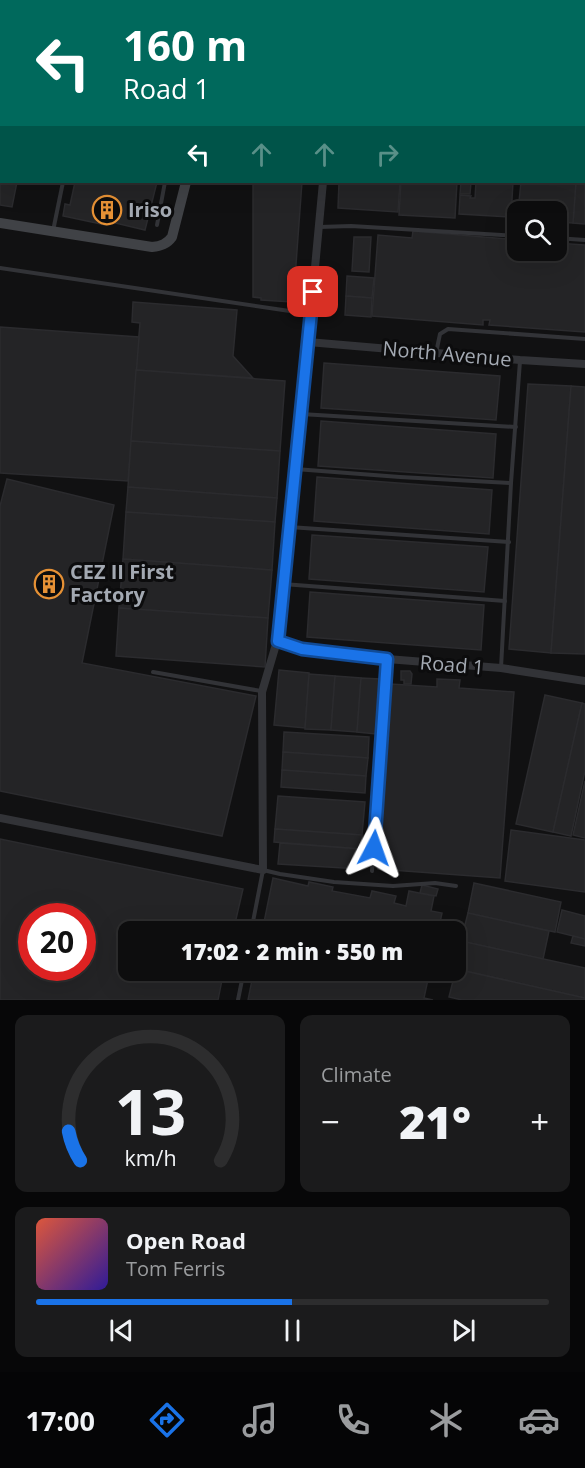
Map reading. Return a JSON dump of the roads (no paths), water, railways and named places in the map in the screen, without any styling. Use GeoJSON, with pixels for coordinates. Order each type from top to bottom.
{"type":"FeatureCollection","features":[{"type":"Feature","properties":{"kind":"street"},"geometry":{"type":"LineString","coordinates":[[0,223],[152,247],[159,246],[172,237],[186,183]]}},
{"type":"Feature","properties":{"kind":"street"},"geometry":{"type":"LineString","coordinates":[[0,818],[263,870],[262,692],[278,641],[323,183]]}},
{"type":"Feature","properties":{"kind":"street","name":"North Avenue"},"geometry":{"type":"LineString","coordinates":[[309,342],[585,364]]}},
{"type":"Feature","properties":{"kind":"street","name":"Road 1"},"geometry":{"type":"LineString","coordinates":[[278,641],[302,649],[501,669],[585,681]]}},
{"type":"Feature","properties":{"kind":"lane"},"geometry":{"type":"LineString","coordinates":[[52,232],[63,183]]}},
{"type":"Feature","properties":{"kind":"lane"},"geometry":{"type":"LineString","coordinates":[[157,225],[165,183]]}},
{"type":"Feature","properties":{"kind":"lane"},"geometry":{"type":"LineString","coordinates":[[319,227],[351,226],[507,235]]}},
{"type":"Feature","properties":{"kind":"lane"},"geometry":{"type":"LineString","coordinates":[[567,239],[585,240]]}},
{"type":"Feature","properties":{"kind":"lane"},"geometry":{"type":"LineString","coordinates":[[0,267],[311,314]]}},
{"type":"Feature","properties":{"kind":"lane"},"geometry":{"type":"LineString","coordinates":[[436,353],[440,334],[448,329],[585,339]]}},
{"type":"Feature","properties":{"kind":"lane"},"geometry":{"type":"LineString","coordinates":[[501,669],[520,360]]}},
{"type":"Feature","properties":{"kind":"lane"},"geometry":{"type":"LineString","coordinates":[[301,414],[516,427]]}},
{"type":"Feature","properties":{"kind":"lane"},"geometry":{"type":"LineString","coordinates":[[295,469],[511,483]]}},
{"type":"Feature","properties":{"kind":"lane"},"geometry":{"type":"LineString","coordinates":[[289,527],[509,542]]}},
{"type":"Feature","properties":{"kind":"lane"},"geometry":{"type":"LineString","coordinates":[[284,584],[505,601]]}},
{"type":"Feature","properties":{"kind":"lane"},"geometry":{"type":"LineString","coordinates":[[372,871],[387,659]]}},
{"type":"Feature","properties":{"kind":"lane"},"geometry":{"type":"LineString","coordinates":[[153,672],[262,692]]}},
{"type":"Feature","properties":{"kind":"lane"},"geometry":{"type":"LineString","coordinates":[[253,921],[263,870],[334,882],[393,886],[435,883],[456,886]]}},
{"type":"Feature","properties":{"kind":"lane"},"geometry":{"type":"LineString","coordinates":[[238,1000],[242,981]]}},
{"type":"Feature","properties":{"kind":"place","name":"Iriso"},"geometry":{"type":"Point","coordinates":[107,210]}},
{"type":"Feature","properties":{"kind":"place","name":"CEZ II First Factory"},"geometry":{"type":"Point","coordinates":[49,584]}}]}
